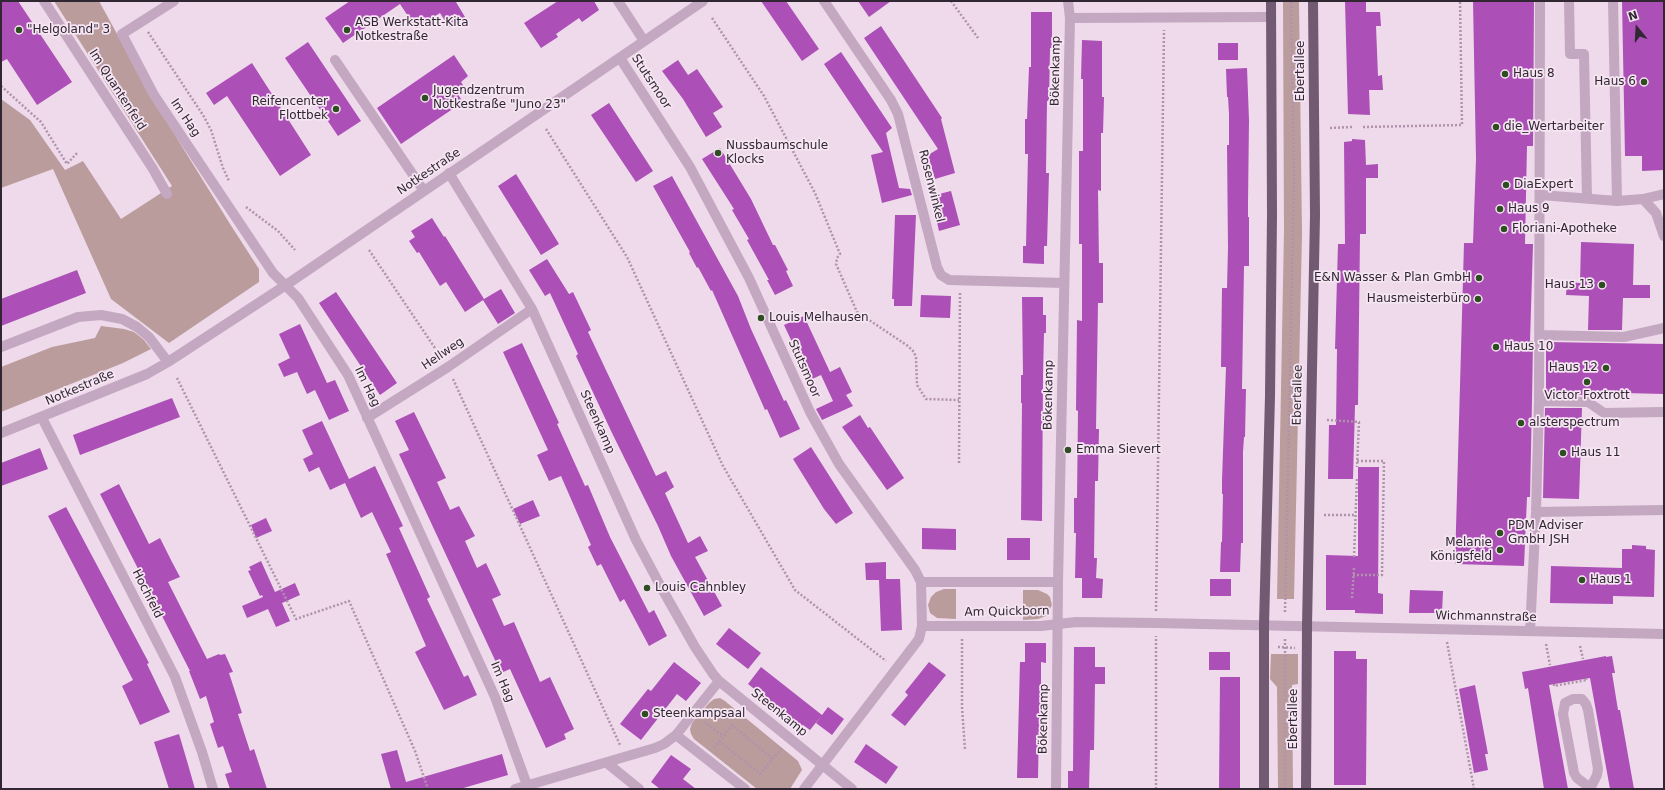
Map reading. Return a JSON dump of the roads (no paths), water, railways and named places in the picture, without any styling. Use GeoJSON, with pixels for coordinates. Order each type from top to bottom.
{"type":"FeatureCollection","features":[{"type":"Feature","properties":{"kind":"main road"},"geometry":{"type":"LineString","coordinates":[[1264,789],[1264,625],[1270,317],[1271,1]]}},
{"type":"Feature","properties":{"kind":"main road","name":"Ebertallee"},"geometry":{"type":"LineString","coordinates":[[1306,789],[1307,626],[1315,215],[1313,1]]}},
{"type":"Feature","properties":{"kind":"street","name":"Im Quantenfeld"},"geometry":{"type":"LineString","coordinates":[[44,1],[153,169],[167,194]]}},
{"type":"Feature","properties":{"kind":"street","name":"Im Hag"},"geometry":{"type":"LineString","coordinates":[[174,1],[122,34],[154,95],[273,273],[298,298],[348,375],[495,697],[526,785]]}},
{"type":"Feature","properties":{"kind":"street"},"geometry":{"type":"LineString","coordinates":[[618,1],[644,41]]}},
{"type":"Feature","properties":{"kind":"street","name":"Notkestraße"},"geometry":{"type":"LineString","coordinates":[[1,433],[42,418],[146,374],[168,362],[286,285],[704,1]]}},
{"type":"Feature","properties":{"kind":"street","name":"Rosenwinkel"},"geometry":{"type":"LineString","coordinates":[[824,1],[891,100],[898,114],[905,136],[937,267],[942,275],[949,280],[1064,283]]}},
{"type":"Feature","properties":{"kind":"street","name":"Bökenkamp"},"geometry":{"type":"LineString","coordinates":[[1056,789],[1058,582],[1070,18],[1068,1]]}},
{"type":"Feature","properties":{"kind":"street"},"geometry":{"type":"LineString","coordinates":[[1530,631],[1536,512],[1539,401],[1541,195],[1540,1]]}},
{"type":"Feature","properties":{"kind":"street"},"geometry":{"type":"LineString","coordinates":[[1569,1],[1570,54],[1584,54],[1587,198]]}},
{"type":"Feature","properties":{"kind":"street"},"geometry":{"type":"LineString","coordinates":[[1613,1],[1617,201]]}},
{"type":"Feature","properties":{"kind":"street"},"geometry":{"type":"LineString","coordinates":[[1070,18],[1271,17]]}},
{"type":"Feature","properties":{"kind":"street","name":"Stutsmoor"},"geometry":{"type":"LineString","coordinates":[[620,58],[690,168],[749,278],[810,412],[838,464],[909,560],[921,582],[922,626]]}},
{"type":"Feature","properties":{"kind":"street"},"geometry":{"type":"LineString","coordinates":[[335,60],[424,190]]}},
{"type":"Feature","properties":{"kind":"street","name":"Steenkamp"},"geometry":{"type":"LineString","coordinates":[[450,173],[532,309],[636,540],[660,587],[694,647],[719,681],[852,789]]}},
{"type":"Feature","properties":{"kind":"street"},"geometry":{"type":"LineString","coordinates":[[1541,195],[1617,201],[1643,199],[1664,194]]}},
{"type":"Feature","properties":{"kind":"street"},"geometry":{"type":"LineString","coordinates":[[1643,199],[1656,213],[1664,236]]}},
{"type":"Feature","properties":{"kind":"street","name":"Hellweg"},"geometry":{"type":"LineString","coordinates":[[367,418],[448,367],[532,309]]}},
{"type":"Feature","properties":{"kind":"street"},"geometry":{"type":"LineString","coordinates":[[1,347],[78,317],[102,315],[122,319],[137,327],[149,337],[168,362]]}},
{"type":"Feature","properties":{"kind":"street"},"geometry":{"type":"LineString","coordinates":[[1540,335],[1624,337],[1664,328]]}},
{"type":"Feature","properties":{"kind":"street"},"geometry":{"type":"LineString","coordinates":[[1539,401],[1588,402],[1604,413],[1664,412]]}},
{"type":"Feature","properties":{"kind":"street","name":"Hochfeld"},"geometry":{"type":"LineString","coordinates":[[42,418],[175,677],[202,752],[213,789]]}},
{"type":"Feature","properties":{"kind":"street"},"geometry":{"type":"LineString","coordinates":[[1536,512],[1664,510]]}},
{"type":"Feature","properties":{"kind":"street"},"geometry":{"type":"LineString","coordinates":[[921,582],[1058,582]]}},
{"type":"Feature","properties":{"kind":"street","name":"Am Quickborn"},"geometry":{"type":"LineString","coordinates":[[922,626],[1041,626],[1076,622],[1264,625]]}},
{"type":"Feature","properties":{"kind":"street","name":"Wichmannstraße"},"geometry":{"type":"LineString","coordinates":[[1264,625],[1664,634]]}},
{"type":"Feature","properties":{"kind":"street"},"geometry":{"type":"LineString","coordinates":[[804,789],[919,639],[922,626]]}},
{"type":"Feature","properties":{"kind":"street"},"geometry":{"type":"LineString","coordinates":[[515,789],[607,763],[664,744],[676,735],[719,681]]}},
{"type":"Feature","properties":{"kind":"street"},"geometry":{"type":"LineString","coordinates":[[1573,698],[1582,699],[1588,710],[1598,769],[1597,775],[1589,788],[1577,778],[1574,773],[1563,714],[1565,703],[1573,698]]}},
{"type":"Feature","properties":{"kind":"street"},"geometry":{"type":"LineString","coordinates":[[676,735],[745,789]]}},
{"type":"Feature","properties":{"kind":"street"},"geometry":{"type":"LineString","coordinates":[[607,763],[637,788]]}},
{"type":"Feature","properties":{"kind":"place","name":"\"Helgoland\" 3"},"geometry":{"type":"Point","coordinates":[19,30]}},
{"type":"Feature","properties":{"kind":"place","name":"ASB Werkstatt-Kita Notkestraße"},"geometry":{"type":"Point","coordinates":[347,30]}},
{"type":"Feature","properties":{"kind":"place","name":"Haus 8"},"geometry":{"type":"Point","coordinates":[1505,74]}},
{"type":"Feature","properties":{"kind":"place","name":"Haus 6"},"geometry":{"type":"Point","coordinates":[1644,82]}},
{"type":"Feature","properties":{"kind":"place","name":"Jugendzentrum Notkestraße \"Juno 23\""},"geometry":{"type":"Point","coordinates":[425,98]}},
{"type":"Feature","properties":{"kind":"place","name":"Reifencenter Flottbek"},"geometry":{"type":"Point","coordinates":[336,109]}},
{"type":"Feature","properties":{"kind":"place","name":"die_Wertarbeiter"},"geometry":{"type":"Point","coordinates":[1496,127]}},
{"type":"Feature","properties":{"kind":"place","name":"Nussbaumschule Klocks"},"geometry":{"type":"Point","coordinates":[718,153]}},
{"type":"Feature","properties":{"kind":"place","name":"DiaExpert"},"geometry":{"type":"Point","coordinates":[1506,185]}},
{"type":"Feature","properties":{"kind":"place","name":"Haus 9"},"geometry":{"type":"Point","coordinates":[1500,209]}},
{"type":"Feature","properties":{"kind":"place","name":"Floriani-Apotheke"},"geometry":{"type":"Point","coordinates":[1504,229]}},
{"type":"Feature","properties":{"kind":"place","name":"E&N Wasser & Plan GmbH"},"geometry":{"type":"Point","coordinates":[1479,278]}},
{"type":"Feature","properties":{"kind":"place","name":"Haus 13"},"geometry":{"type":"Point","coordinates":[1602,285]}},
{"type":"Feature","properties":{"kind":"place","name":"Hausmeisterbüro"},"geometry":{"type":"Point","coordinates":[1478,299]}},
{"type":"Feature","properties":{"kind":"place","name":"Louis Melhausen"},"geometry":{"type":"Point","coordinates":[761,318]}},
{"type":"Feature","properties":{"kind":"place","name":"Haus 10"},"geometry":{"type":"Point","coordinates":[1496,347]}},
{"type":"Feature","properties":{"kind":"place","name":"Haus 12"},"geometry":{"type":"Point","coordinates":[1606,368]}},
{"type":"Feature","properties":{"kind":"place","name":"Victor Foxtrott"},"geometry":{"type":"Point","coordinates":[1587,382]}},
{"type":"Feature","properties":{"kind":"place","name":"alsterspectrum"},"geometry":{"type":"Point","coordinates":[1521,423]}},
{"type":"Feature","properties":{"kind":"place","name":"Emma Sievert"},"geometry":{"type":"Point","coordinates":[1068,450]}},
{"type":"Feature","properties":{"kind":"place","name":"Haus 11"},"geometry":{"type":"Point","coordinates":[1563,453]}},
{"type":"Feature","properties":{"kind":"place","name":"PDM Adviser GmbH JSH"},"geometry":{"type":"Point","coordinates":[1500,533]}},
{"type":"Feature","properties":{"kind":"place","name":"Melanie Königsfeld"},"geometry":{"type":"Point","coordinates":[1500,550]}},
{"type":"Feature","properties":{"kind":"place","name":"Haus 1"},"geometry":{"type":"Point","coordinates":[1582,580]}},
{"type":"Feature","properties":{"kind":"place","name":"Louis Cahnbley"},"geometry":{"type":"Point","coordinates":[647,588]}},
{"type":"Feature","properties":{"kind":"place","name":"Steenkampsaal"},"geometry":{"type":"Point","coordinates":[645,714]}}]}
